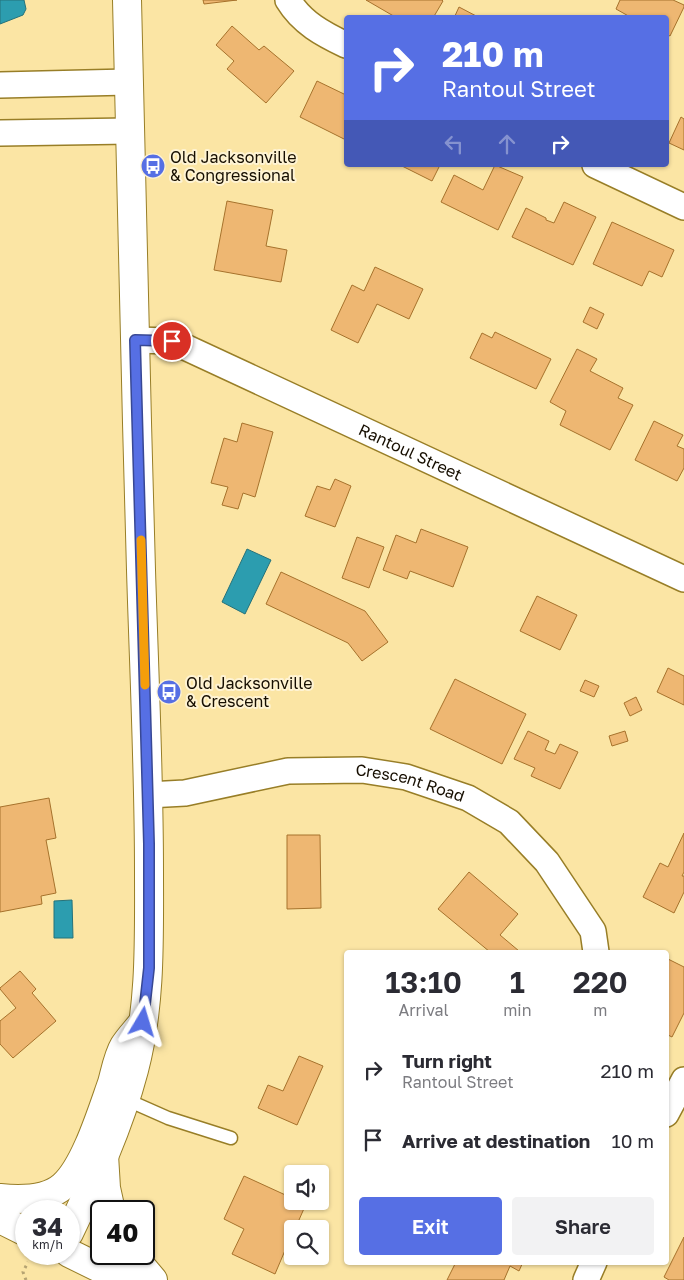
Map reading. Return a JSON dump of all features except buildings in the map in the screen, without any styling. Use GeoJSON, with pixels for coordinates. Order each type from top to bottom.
{"type":"FeatureCollection","features":[{"type":"Feature","properties":{"kind":"street"},"geometry":{"type":"LineString","coordinates":[[80,1208],[104,1154],[125,1099],[134,1068],[143,1022],[149,968],[148,796],[131,237],[127,0]]}},
{"type":"Feature","properties":{"kind":"street"},"geometry":{"type":"LineString","coordinates":[[288,0],[295,11],[312,27],[344,45]]}},
{"type":"Feature","properties":{"kind":"street"},"geometry":{"type":"LineString","coordinates":[[0,85],[128,82]]}},
{"type":"Feature","properties":{"kind":"street"},"geometry":{"type":"LineString","coordinates":[[0,133],[129,131]]}},
{"type":"Feature","properties":{"kind":"street"},"geometry":{"type":"LineString","coordinates":[[599,167],[684,208]]}},
{"type":"Feature","properties":{"kind":"street","name":"Rantoul Street"},"geometry":{"type":"LineString","coordinates":[[135,340],[172,341],[684,579]]}},
{"type":"Feature","properties":{"kind":"street","name":"Crescent Road"},"geometry":{"type":"LineString","coordinates":[[148,796],[184,793],[288,771],[362,770],[406,777],[468,798],[509,822],[547,862],[593,931],[596,950]]}},
{"type":"Feature","properties":{"kind":"street"},"geometry":{"type":"LineString","coordinates":[[0,1198],[40,1197],[50,1194],[63,1186],[85,1153],[101,1115],[123,1047],[143,1022]]}},
{"type":"Feature","properties":{"kind":"street"},"geometry":{"type":"LineString","coordinates":[[669,1108],[684,1080]]}},
{"type":"Feature","properties":{"kind":"street"},"geometry":{"type":"LineString","coordinates":[[104,1154],[109,1200]]}},
{"type":"Feature","properties":{"kind":"street"},"geometry":{"type":"LineString","coordinates":[[0,1219],[15,1226]]}},
{"type":"Feature","properties":{"kind":"street"},"geometry":{"type":"LineString","coordinates":[[80,1258],[124,1280]]}},
{"type":"Feature","properties":{"kind":"street"},"geometry":{"type":"LineString","coordinates":[[140,1265],[153,1280]]}},
{"type":"Feature","properties":{"kind":"street"},"geometry":{"type":"LineString","coordinates":[[586,1280],[593,1265]]}},
{"type":"Feature","properties":{"kind":"lane"},"geometry":{"type":"LineString","coordinates":[[125,1099],[168,1118],[231,1138]]}},
{"type":"Feature","properties":{"kind":"path"},"geometry":{"type":"LineString","coordinates":[[26,1265],[23,1272],[26,1280]]}},
{"type":"Feature","properties":{"kind":"water"},"geometry":{"type":"Polygon","coordinates":[[[0,0],[24,0],[26,9],[23,15],[0,24],[0,0]]]}},
{"type":"Feature","properties":{"kind":"water"},"geometry":{"type":"Polygon","coordinates":[[[247,549],[271,560],[245,614],[222,602],[247,549]]]}},
{"type":"Feature","properties":{"kind":"water"},"geometry":{"type":"Polygon","coordinates":[[[72,900],[73,938],[54,938],[54,901],[72,900]]]}},
{"type":"Feature","properties":{"kind":"slow traffic"},"geometry":{"type":"LineString","coordinates":[[141,540],[145,685]]}},
{"type":"Feature","properties":{"kind":"place","name":"Old Jacksonville & Congressional"},"geometry":{"type":"Point","coordinates":[153,166]}},
{"type":"Feature","properties":{"kind":"place","name":"Old Jacksonville & Crescent"},"geometry":{"type":"Point","coordinates":[169,692]}},
{"type":"Feature","properties":{"kind":"route"},"geometry":{"type":"LineString","coordinates":[[143,1022],[149,968],[149,844],[135,340],[172,341]]}}]}
